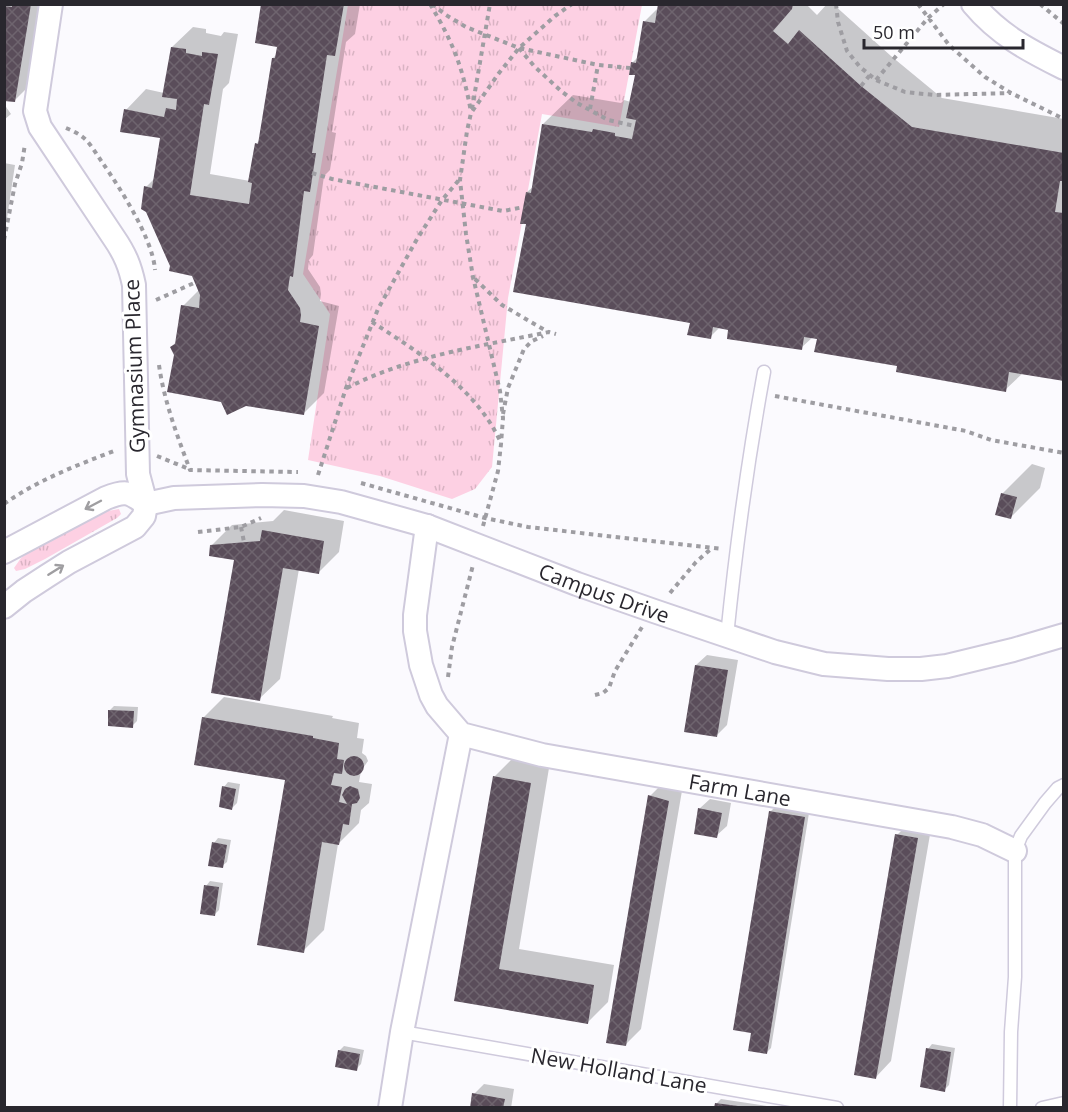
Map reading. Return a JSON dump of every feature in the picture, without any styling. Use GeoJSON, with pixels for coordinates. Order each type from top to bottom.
{"type":"FeatureCollection","features":[{"type":"Feature","properties":{"kind":"street","name":"Gymnasium Place"},"geometry":{"type":"LineString","coordinates":[[51,4],[35,111],[40,127],[119,245],[130,267],[134,285],[138,474],[146,504]]}},
{"type":"Feature","properties":{"kind":"street"},"geometry":{"type":"LineString","coordinates":[[973,4],[1006,36],[1064,68]]}},
{"type":"Feature","properties":{"kind":"street"},"geometry":{"type":"LineString","coordinates":[[4,552],[106,498],[118,494],[132,494],[146,504],[144,516],[135,527],[69,562],[6,604]]}},
{"type":"Feature","properties":{"kind":"street","name":"Campus Drive"},"geometry":{"type":"LineString","coordinates":[[146,504],[174,498],[221,496],[304,496],[341,502],[427,526],[588,588],[775,652],[824,664],[899,669],[947,666],[1064,635]]}},
{"type":"Feature","properties":{"kind":"street"},"geometry":{"type":"LineString","coordinates":[[390,1107],[402,1032],[461,734],[437,706],[420,665],[415,615],[427,526]]}},
{"type":"Feature","properties":{"kind":"street","name":"Farm Lane"},"geometry":{"type":"LineString","coordinates":[[461,734],[542,755],[952,827],[982,835],[1016,851]]}},
{"type":"Feature","properties":{"kind":"lane"},"geometry":{"type":"LineString","coordinates":[[727,636],[736,550],[764,372]]}},
{"type":"Feature","properties":{"kind":"lane"},"geometry":{"type":"LineString","coordinates":[[1010,1107],[1011,1032],[1015,977],[1016,851],[1021,836],[1045,803],[1058,788],[1064,785]]}},
{"type":"Feature","properties":{"kind":"lane","name":"New Holland Lane"},"geometry":{"type":"LineString","coordinates":[[402,1032],[837,1107]]}},
{"type":"Feature","properties":{"kind":"lane"},"geometry":{"type":"LineString","coordinates":[[1042,1107],[1063,1105]]}},
{"type":"Feature","properties":{"kind":"path"},"geometry":{"type":"LineString","coordinates":[[431,4],[466,27],[519,48],[598,65],[630,68]]}},
{"type":"Feature","properties":{"kind":"path"},"geometry":{"type":"LineString","coordinates":[[431,4],[458,58],[471,113]]}},
{"type":"Feature","properties":{"kind":"path"},"geometry":{"type":"LineString","coordinates":[[490,4],[460,180],[473,277],[500,391],[503,418]]}},
{"type":"Feature","properties":{"kind":"path"},"geometry":{"type":"LineString","coordinates":[[471,113],[519,48],[572,4]]}},
{"type":"Feature","properties":{"kind":"path"},"geometry":{"type":"LineString","coordinates":[[836,4],[838,22],[847,51],[860,67],[876,80],[905,92],[934,95],[1011,93]]}},
{"type":"Feature","properties":{"kind":"path"},"geometry":{"type":"LineString","coordinates":[[918,4],[949,45],[986,77],[1011,93],[1064,119]]}},
{"type":"Feature","properties":{"kind":"path"},"geometry":{"type":"LineString","coordinates":[[876,80],[928,18],[944,4]]}},
{"type":"Feature","properties":{"kind":"path"},"geometry":{"type":"LineString","coordinates":[[1040,4],[1064,24]]}},
{"type":"Feature","properties":{"kind":"path"},"geometry":{"type":"LineString","coordinates":[[519,48],[534,66],[577,103],[608,120],[635,126]]}},
{"type":"Feature","properties":{"kind":"path"},"geometry":{"type":"LineString","coordinates":[[590,109],[598,65]]}},
{"type":"Feature","properties":{"kind":"path"},"geometry":{"type":"LineString","coordinates":[[861,86],[870,75]]}},
{"type":"Feature","properties":{"kind":"path"},"geometry":{"type":"LineString","coordinates":[[63,127],[74,131],[87,141],[113,178],[130,206],[149,247],[154,261],[154,271]]}},
{"type":"Feature","properties":{"kind":"path"},"geometry":{"type":"LineString","coordinates":[[312,173],[332,179],[503,211],[524,207]]}},
{"type":"Feature","properties":{"kind":"path"},"geometry":{"type":"LineString","coordinates":[[318,475],[346,388],[372,321],[398,271],[442,200],[460,180]]}},
{"type":"Feature","properties":{"kind":"path"},"geometry":{"type":"LineString","coordinates":[[473,277],[502,305],[556,334]]}},
{"type":"Feature","properties":{"kind":"path"},"geometry":{"type":"LineString","coordinates":[[156,300],[195,282]]}},
{"type":"Feature","properties":{"kind":"path"},"geometry":{"type":"LineString","coordinates":[[155,290],[156,310]]}},
{"type":"Feature","properties":{"kind":"path"},"geometry":{"type":"LineString","coordinates":[[372,321],[457,385],[484,413],[501,444]]}},
{"type":"Feature","properties":{"kind":"path"},"geometry":{"type":"LineString","coordinates":[[346,388],[424,358],[549,332]]}},
{"type":"Feature","properties":{"kind":"path"},"geometry":{"type":"LineString","coordinates":[[437,706],[448,675],[452,647],[477,545],[496,480],[508,388],[524,349],[532,341],[549,332]]}},
{"type":"Feature","properties":{"kind":"path"},"geometry":{"type":"LineString","coordinates":[[159,362],[163,389],[190,470]]}},
{"type":"Feature","properties":{"kind":"path"},"geometry":{"type":"LineString","coordinates":[[760,393],[966,431],[991,440],[1064,453]]}},
{"type":"Feature","properties":{"kind":"path"},"geometry":{"type":"LineString","coordinates":[[4,504],[59,472],[114,451],[157,456],[190,470],[288,471],[329,477]]}},
{"type":"Feature","properties":{"kind":"path"},"geometry":{"type":"LineString","coordinates":[[352,481],[485,518],[528,527],[736,550]]}},
{"type":"Feature","properties":{"kind":"path"},"geometry":{"type":"LineString","coordinates":[[198,532],[241,527],[268,515]]}},
{"type":"Feature","properties":{"kind":"path"},"geometry":{"type":"LineString","coordinates":[[241,527],[244,542]]}},
{"type":"Feature","properties":{"kind":"green space"},"geometry":{"type":"Polygon","coordinates":[[[348,5],[642,5],[619,127],[542,114],[508,298],[492,467],[475,489],[452,499],[380,476],[308,460],[330,314],[303,274],[348,5]]]}},
{"type":"Feature","properties":{"kind":"green space"},"geometry":{"type":"Polygon","coordinates":[[[119,509],[121,514],[117,518],[45,559],[25,569],[16,571],[14,568],[21,558],[33,549],[94,516],[119,509]]]}},
{"type":"Feature","properties":{"kind":"building"},"geometry":{"type":"Polygon","coordinates":[[[12,4],[31,4],[15,102],[4,101],[4,6],[12,7],[12,4]]]}},
{"type":"Feature","properties":{"kind":"building"},"geometry":{"type":"Polygon","coordinates":[[[261,4],[344,4],[335,56],[327,55],[312,153],[316,153],[310,192],[304,191],[293,277],[290,276],[288,290],[300,308],[300,322],[319,326],[304,415],[246,406],[227,415],[221,402],[167,392],[174,355],[170,347],[175,344],[181,305],[199,308],[200,295],[192,276],[169,271],[170,266],[146,212],[141,209],[144,186],[152,188],[160,138],[120,132],[124,109],[164,117],[166,108],[176,110],[177,99],[162,97],[171,47],[186,49],[186,53],[202,56],[202,52],[218,54],[209,105],[204,104],[190,195],[249,204],[252,183],[248,182],[255,143],[258,144],[272,58],[275,58],[277,47],[255,43],[261,4]]]}},
{"type":"Feature","properties":{"kind":"building"},"geometry":{"type":"Polygon","coordinates":[[[658,4],[793,4],[792,9],[773,31],[788,44],[799,30],[861,86],[912,127],[1064,153],[1064,181],[1060,181],[1055,212],[1064,213],[1064,381],[1009,372],[1006,392],[896,372],[897,366],[814,352],[817,339],[804,337],[802,350],[727,339],[728,330],[713,327],[711,339],[687,335],[690,323],[513,292],[526,224],[520,224],[526,192],[531,193],[542,124],[592,132],[593,129],[632,139],[636,120],[626,118],[635,75],[629,75],[631,62],[636,63],[643,21],[655,23],[658,4]]]}},
{"type":"Feature","properties":{"kind":"building"},"geometry":{"type":"Polygon","coordinates":[[[1001,493],[1017,497],[1011,519],[995,515],[1001,493]]]}},
{"type":"Feature","properties":{"kind":"building"},"geometry":{"type":"Polygon","coordinates":[[[262,530],[324,541],[319,574],[283,568],[260,701],[211,693],[234,560],[209,556],[210,545],[260,541],[262,530]]]}},
{"type":"Feature","properties":{"kind":"building"},"geometry":{"type":"Polygon","coordinates":[[[695,665],[728,670],[717,737],[684,732],[695,665]]]}},
{"type":"Feature","properties":{"kind":"building"},"geometry":{"type":"Polygon","coordinates":[[[108,710],[134,711],[133,728],[108,726],[108,710]]]}},
{"type":"Feature","properties":{"kind":"building"},"geometry":{"type":"Polygon","coordinates":[[[202,717],[313,736],[313,738],[339,743],[337,759],[344,760],[342,774],[334,773],[331,785],[342,787],[339,802],[347,804],[342,795],[350,786],[358,789],[360,798],[357,803],[352,804],[349,825],[343,824],[339,845],[322,842],[304,953],[257,945],[285,780],[194,765],[202,717]]]}},
{"type":"Feature","properties":{"kind":"building"},"geometry":{"type":"Polygon","coordinates":[[[354,756],[361,759],[364,766],[361,773],[354,776],[347,773],[344,766],[347,759],[354,756]]]}},
{"type":"Feature","properties":{"kind":"building"},"geometry":{"type":"Polygon","coordinates":[[[493,776],[531,783],[499,969],[594,985],[588,1024],[454,1001],[493,776]]]}},
{"type":"Feature","properties":{"kind":"building"},"geometry":{"type":"Polygon","coordinates":[[[222,786],[236,789],[232,810],[219,807],[222,786]]]}},
{"type":"Feature","properties":{"kind":"building"},"geometry":{"type":"Polygon","coordinates":[[[648,795],[669,801],[626,1046],[606,1043],[648,795]]]}},
{"type":"Feature","properties":{"kind":"building"},"geometry":{"type":"Polygon","coordinates":[[[698,808],[722,813],[717,838],[694,834],[698,808]]]}},
{"type":"Feature","properties":{"kind":"building"},"geometry":{"type":"Polygon","coordinates":[[[769,811],[805,817],[767,1054],[748,1051],[751,1033],[733,1030],[769,811]]]}},
{"type":"Feature","properties":{"kind":"building"},"geometry":{"type":"Polygon","coordinates":[[[895,834],[918,838],[876,1079],[854,1075],[895,834]]]}},
{"type":"Feature","properties":{"kind":"building"},"geometry":{"type":"Polygon","coordinates":[[[212,842],[227,845],[223,868],[208,866],[212,842]]]}},
{"type":"Feature","properties":{"kind":"building"},"geometry":{"type":"Polygon","coordinates":[[[204,885],[219,887],[215,916],[200,914],[204,885]]]}},
{"type":"Feature","properties":{"kind":"building"},"geometry":{"type":"Polygon","coordinates":[[[926,1048],[951,1052],[945,1092],[920,1087],[926,1048]]]}},
{"type":"Feature","properties":{"kind":"building"},"geometry":{"type":"Polygon","coordinates":[[[338,1050],[360,1054],[357,1071],[335,1067],[338,1050]]]}},
{"type":"Feature","properties":{"kind":"building"},"geometry":{"type":"Polygon","coordinates":[[[472,1093],[505,1099],[503,1108],[470,1108],[472,1093]]]}},
{"type":"Feature","properties":{"kind":"building"},"geometry":{"type":"Polygon","coordinates":[[[715,1103],[738,1106],[738,1108],[714,1108],[715,1103]]]}}]}
